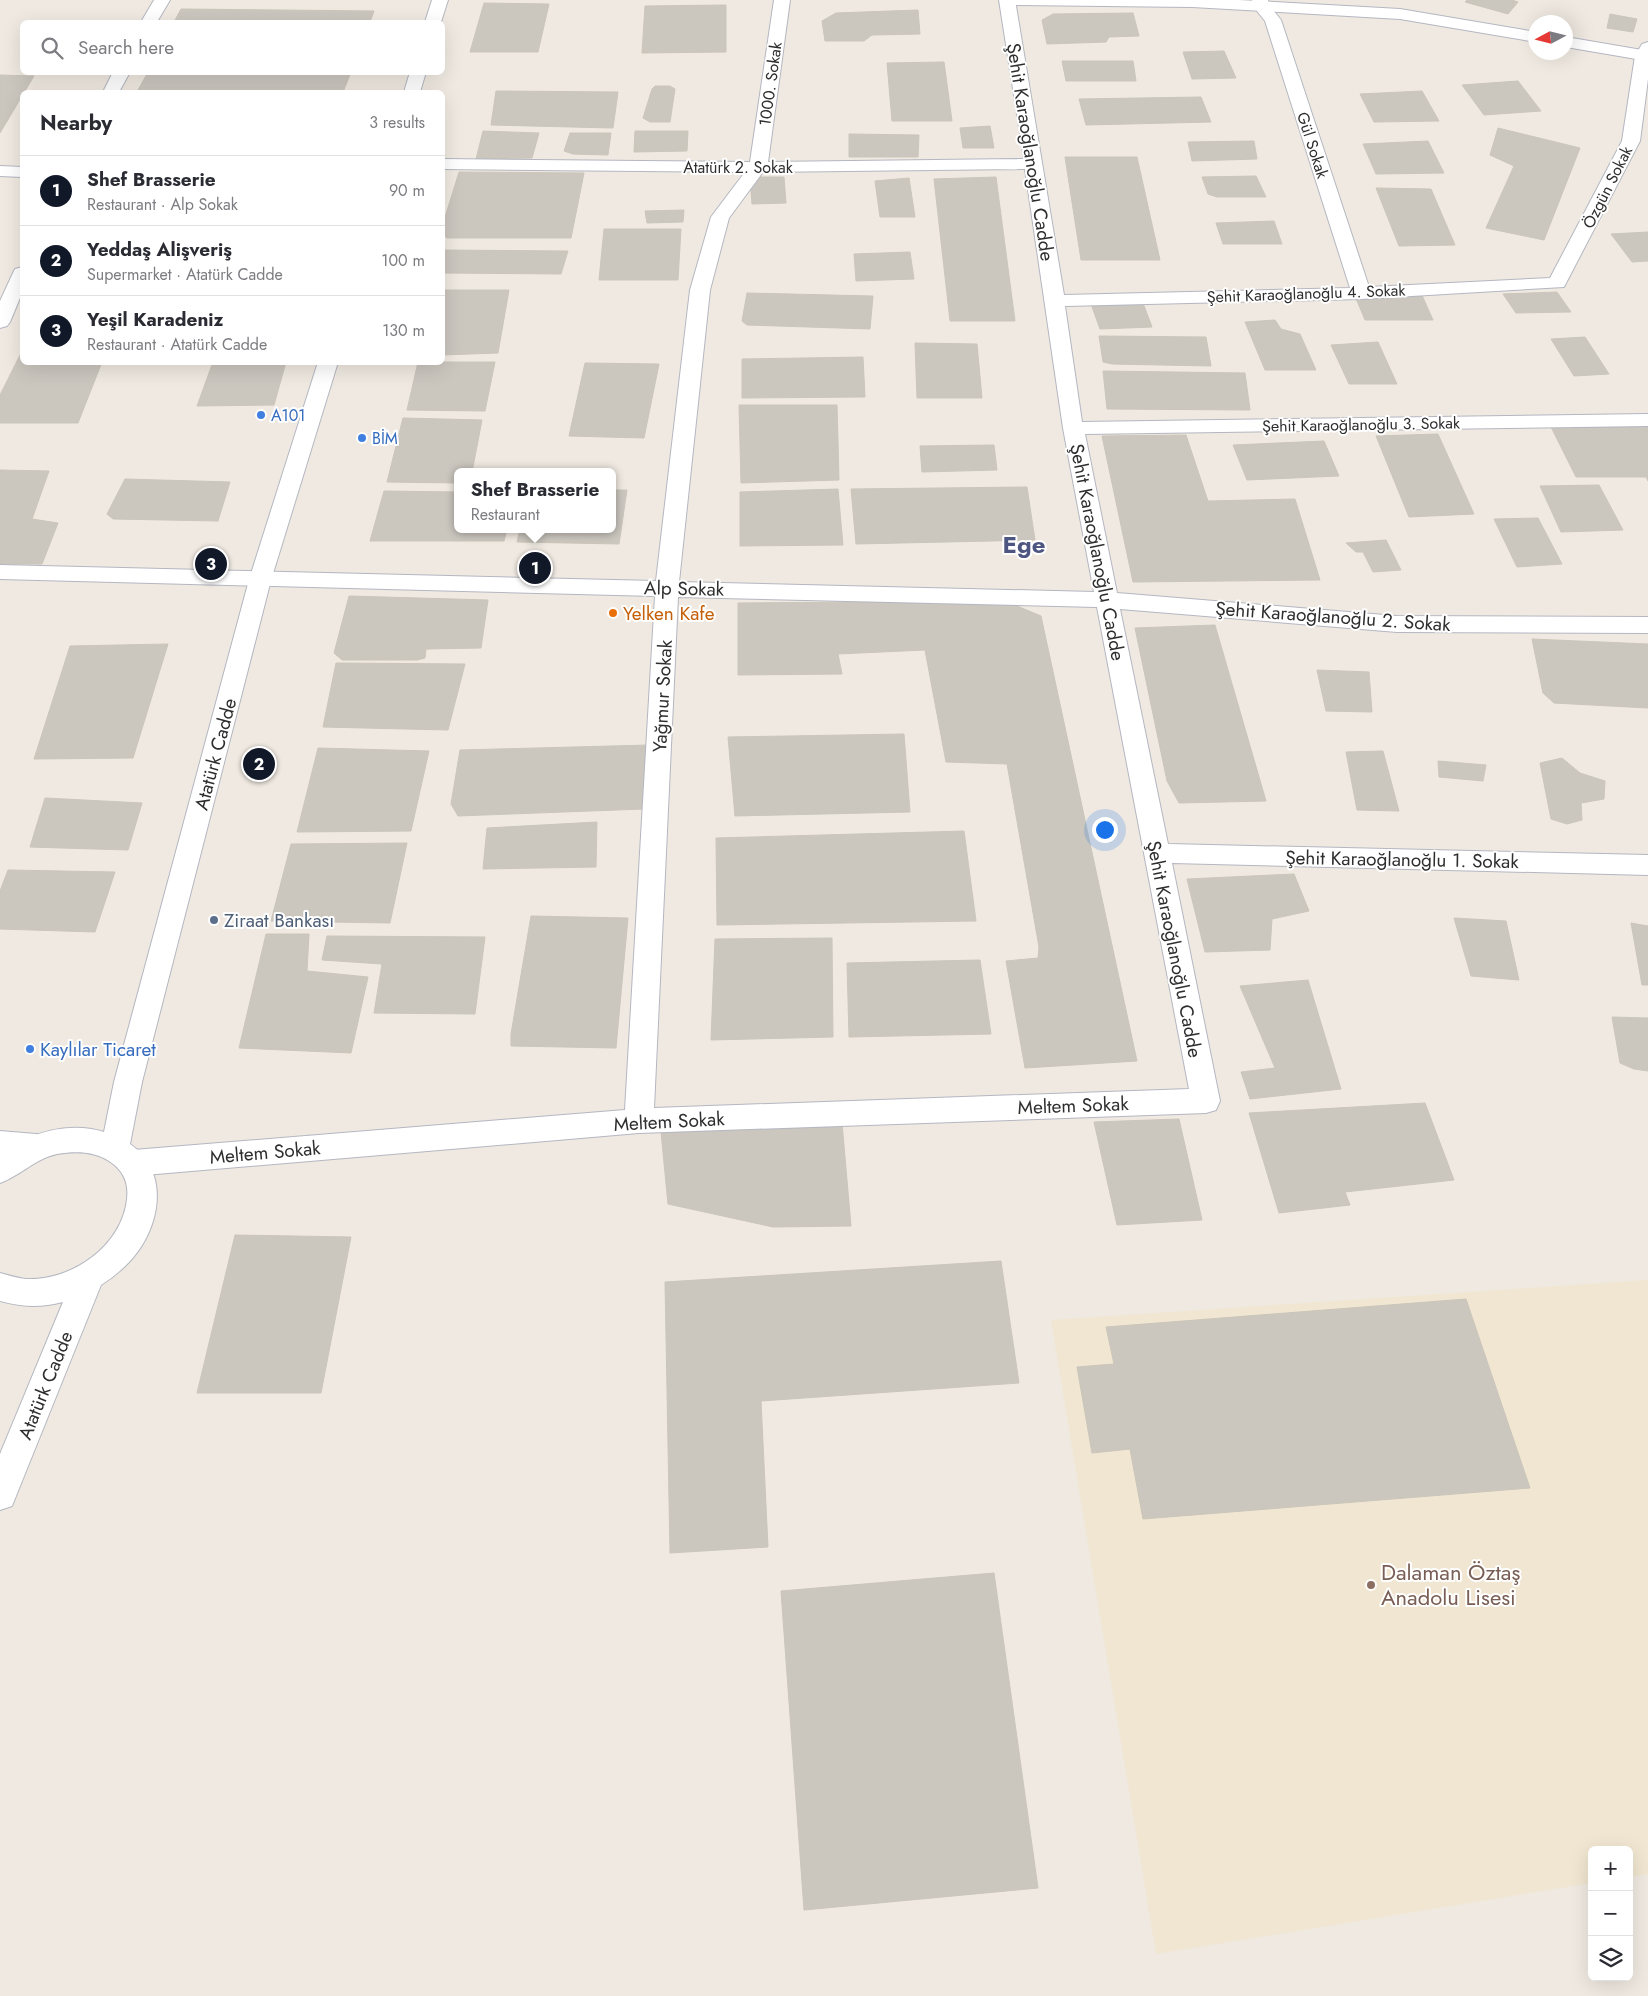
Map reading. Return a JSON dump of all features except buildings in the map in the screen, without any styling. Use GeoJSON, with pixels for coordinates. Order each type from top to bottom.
{"type":"FeatureCollection","features":[{"type":"Feature","properties":{"kind":"street"},"geometry":{"type":"LineString","coordinates":[[150,20],[162,0]]}},
{"type":"Feature","properties":{"kind":"street"},"geometry":{"type":"LineString","coordinates":[[434,20],[440,0]]}},
{"type":"Feature","properties":{"kind":"street","name":"1000. Sokak"},"geometry":{"type":"LineString","coordinates":[[758,167],[782,0]]}},
{"type":"Feature","properties":{"kind":"street"},"geometry":{"type":"LineString","coordinates":[[996,0],[1260,3],[1400,14],[1528,36]]}},
{"type":"Feature","properties":{"kind":"street","name":"Şehit Karaoğlanoğlu Cadde"},"geometry":{"type":"LineString","coordinates":[[1007,0],[1055,301],[1073,428],[1206,1101]]}},
{"type":"Feature","properties":{"kind":"street","name":"Gül Sokak"},"geometry":{"type":"LineString","coordinates":[[1260,3],[1274,20],[1361,293]]}},
{"type":"Feature","properties":{"kind":"street"},"geometry":{"type":"LineString","coordinates":[[1573,43],[1646,53]]}},
{"type":"Feature","properties":{"kind":"street","name":"Özgün Sokak"},"geometry":{"type":"LineString","coordinates":[[1557,282],[1631,140],[1646,53]]}},
{"type":"Feature","properties":{"kind":"street"},"geometry":{"type":"LineString","coordinates":[[112,90],[120,75]]}},
{"type":"Feature","properties":{"kind":"street"},"geometry":{"type":"LineString","coordinates":[[413,90],[417,75]]}},
{"type":"Feature","properties":{"kind":"street","name":"Atatürk 2. Sokak"},"geometry":{"type":"LineString","coordinates":[[445,164],[758,167],[1033,164]]}},
{"type":"Feature","properties":{"kind":"street","name":"Yağmur Sokak"},"geometry":{"type":"LineString","coordinates":[[639,1121],[667,588],[700,290],[720,217],[758,167]]}},
{"type":"Feature","properties":{"kind":"street"},"geometry":{"type":"LineString","coordinates":[[0,171],[20,172]]}},
{"type":"Feature","properties":{"kind":"street"},"geometry":{"type":"LineString","coordinates":[[0,322],[20,277]]}},
{"type":"Feature","properties":{"kind":"street","name":"Şehit Karaoğlanoğlu 4. Sokak"},"geometry":{"type":"LineString","coordinates":[[1055,301],[1361,293],[1557,282]]}},
{"type":"Feature","properties":{"kind":"street","name":"Atatürk Cadde"},"geometry":{"type":"LineString","coordinates":[[124,1156],[128,1082],[260,580],[327,365]]}},
{"type":"Feature","properties":{"kind":"street","name":"Şehit Karaoğlanoğlu 3. Sokak"},"geometry":{"type":"LineString","coordinates":[[1073,428],[1648,420]]}},
{"type":"Feature","properties":{"kind":"street","name":"Alp Sokak"},"geometry":{"type":"LineString","coordinates":[[0,572],[1108,600]]}},
{"type":"Feature","properties":{"kind":"street","name":"Şehit Karaoğlanoğlu 2. Sokak"},"geometry":{"type":"LineString","coordinates":[[1108,600],[1397,624],[1648,625]]}},
{"type":"Feature","properties":{"kind":"street","name":"Şehit Karaoğlanoğlu 1. Sokak"},"geometry":{"type":"LineString","coordinates":[[1156,853],[1648,865]]}},
{"type":"Feature","properties":{"kind":"street","name":"Meltem Sokak"},"geometry":{"type":"LineString","coordinates":[[124,1156],[639,1121],[1206,1101]]}},
{"type":"Feature","properties":{"kind":"street"},"geometry":{"type":"LineString","coordinates":[[0,1170],[10,1161],[36,1147],[65,1140],[92,1141],[124,1156],[142,1182],[143,1207],[133,1232],[115,1257],[89,1277],[58,1290],[26,1293],[0,1287]]}},
{"type":"Feature","properties":{"kind":"street"},"geometry":{"type":"LineString","coordinates":[[0,1144],[36,1147]]}},
{"type":"Feature","properties":{"kind":"street","name":"Atatürk Cadde"},"geometry":{"type":"LineString","coordinates":[[0,1494],[89,1277]]}},
{"type":"Feature","properties":{"kind":"shaded area","name":"Dalaman Öztaş Anadolu Lisesi"},"geometry":{"type":"Polygon","coordinates":[[[1648,1280],[1648,1874],[1633,1876],[1633,1846],[1588,1846],[1588,1884],[1156,1954],[1051,1320],[1648,1280]]]}},
{"type":"Feature","properties":{"kind":"place","name":"A101"},"geometry":{"type":"Point","coordinates":[261,415]}},
{"type":"Feature","properties":{"kind":"place","name":"BİM"},"geometry":{"type":"Point","coordinates":[362,438]}},
{"type":"Feature","properties":{"kind":"place","name":"Yeşil Karadeniz"},"geometry":{"type":"Point","coordinates":[211,564]}},
{"type":"Feature","properties":{"kind":"place","name":"Shef Brasserie"},"geometry":{"type":"Point","coordinates":[535,568]}},
{"type":"Feature","properties":{"kind":"place","name":"Yelken Kafe"},"geometry":{"type":"Point","coordinates":[613,613]}},
{"type":"Feature","properties":{"kind":"place","name":"Yeddaş Alişveriş"},"geometry":{"type":"Point","coordinates":[259,764]}},
{"type":"Feature","properties":{"kind":"place","name":"Ziraat Bankası"},"geometry":{"type":"Point","coordinates":[214,920]}},
{"type":"Feature","properties":{"kind":"place","name":"Kaylılar Ticaret"},"geometry":{"type":"Point","coordinates":[30,1049]}},
{"type":"Feature","properties":{"kind":"place","name":"Dalaman Öztaş Anadolu Lisesi"},"geometry":{"type":"Point","coordinates":[1371,1585]}},
{"type":"Feature","properties":{"kind":"district","name":"Ege"},"geometry":{"type":"Point","coordinates":[1024,545]}}]}
